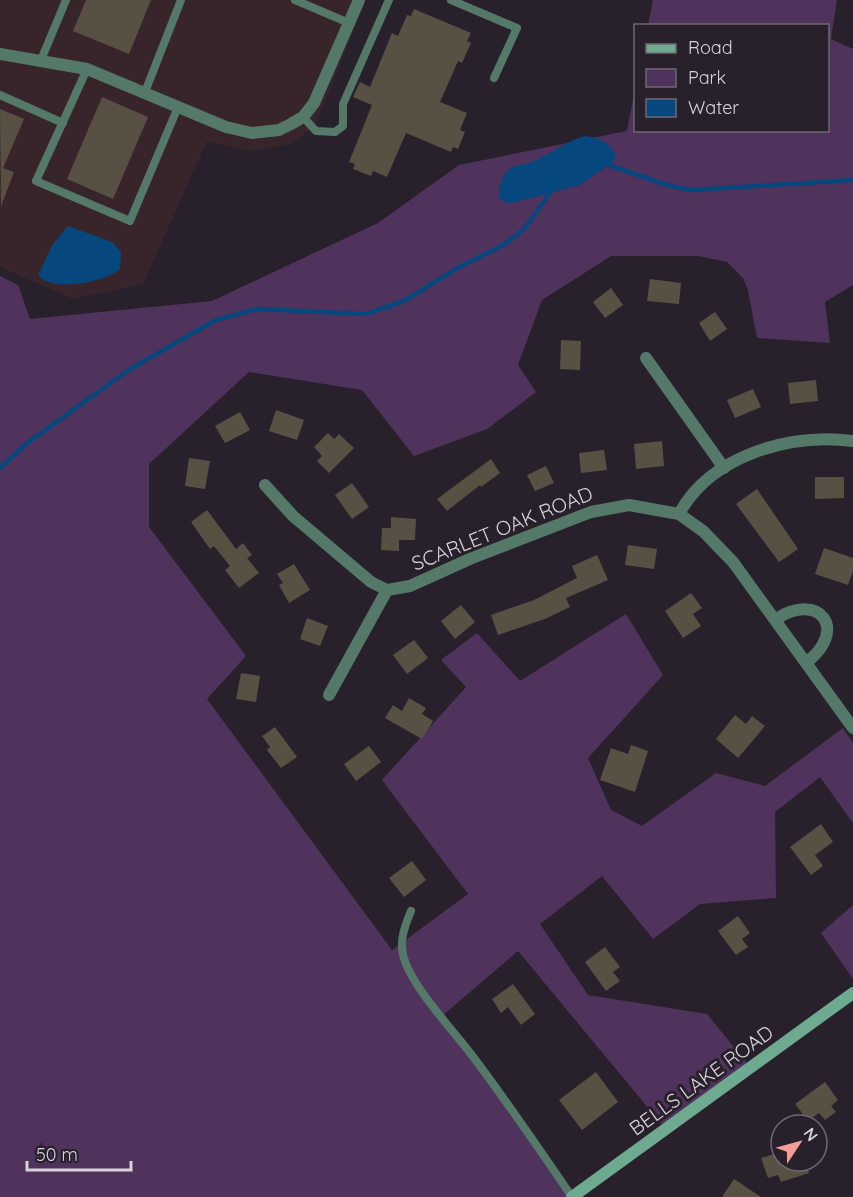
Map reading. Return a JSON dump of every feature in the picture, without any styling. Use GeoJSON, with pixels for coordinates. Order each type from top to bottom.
{"type":"FeatureCollection","features":[{"type":"Feature","properties":{"kind":"street"},"geometry":{"type":"LineString","coordinates":[[0,54],[87,69],[226,126],[252,133],[279,130],[303,117],[321,91],[359,0]]}},
{"type":"Feature","properties":{"kind":"street"},"geometry":{"type":"LineString","coordinates":[[646,358],[724,468]]}},
{"type":"Feature","properties":{"kind":"street"},"geometry":{"type":"LineString","coordinates":[[679,514],[696,490],[724,468],[756,452],[785,443],[821,439],[853,441]]}},
{"type":"Feature","properties":{"kind":"street"},"geometry":{"type":"LineString","coordinates":[[266,485],[293,516],[371,582],[387,590],[329,695]]}},
{"type":"Feature","properties":{"kind":"street","name":"SCARLET OAK ROAD"},"geometry":{"type":"LineString","coordinates":[[387,590],[410,586],[472,558],[591,512],[629,505],[679,514],[704,531],[717,544],[776,619],[853,728]]}},
{"type":"Feature","properties":{"kind":"street"},"geometry":{"type":"LineString","coordinates":[[776,619],[793,610],[807,608],[823,618],[828,636],[822,649],[807,662]]}},
{"type":"Feature","properties":{"kind":"street","name":"BELLS LAKE ROAD"},"geometry":{"type":"LineString","coordinates":[[572,1197],[853,993]]}},
{"type":"Feature","properties":{"kind":"lane"},"geometry":{"type":"LineString","coordinates":[[41,60],[66,0]]}},
{"type":"Feature","properties":{"kind":"lane"},"geometry":{"type":"LineString","coordinates":[[145,92],[181,0]]}},
{"type":"Feature","properties":{"kind":"lane"},"geometry":{"type":"LineString","coordinates":[[295,0],[349,23]]}},
{"type":"Feature","properties":{"kind":"lane"},"geometry":{"type":"LineString","coordinates":[[303,117],[316,131],[336,132],[343,126],[343,104],[389,0]]}},
{"type":"Feature","properties":{"kind":"lane"},"geometry":{"type":"LineString","coordinates":[[452,0],[517,28],[494,78]]}},
{"type":"Feature","properties":{"kind":"lane"},"geometry":{"type":"LineString","coordinates":[[87,69],[36,181],[130,221],[178,107]]}},
{"type":"Feature","properties":{"kind":"lane"},"geometry":{"type":"LineString","coordinates":[[0,95],[63,123]]}},
{"type":"Feature","properties":{"kind":"lane"},"geometry":{"type":"LineString","coordinates":[[411,911],[402,934],[401,946],[411,973],[572,1197]]}},
{"type":"Feature","properties":{"kind":"shaded area"},"geometry":{"type":"Polygon","coordinates":[[[0,0],[366,0],[315,126],[292,143],[268,149],[248,151],[207,141],[143,284],[73,299],[0,267],[0,0]]]}},
{"type":"Feature","properties":{"kind":"green space"},"geometry":{"type":"Polygon","coordinates":[[[653,0],[837,0],[831,39],[853,49],[853,285],[825,302],[830,343],[757,338],[748,290],[743,278],[727,262],[699,256],[611,256],[542,300],[518,365],[536,392],[487,429],[414,456],[362,390],[249,372],[149,464],[149,527],[246,656],[207,699],[392,950],[468,894],[382,780],[466,687],[441,660],[477,633],[520,681],[626,614],[663,675],[588,758],[611,810],[642,826],[716,773],[765,786],[843,728],[853,743],[853,823],[820,777],[775,812],[776,898],[700,904],[653,939],[602,876],[540,924],[588,995],[707,1014],[747,1063],[664,1127],[518,951],[441,1017],[570,1197],[0,1197],[0,276],[18,285],[30,319],[212,301],[378,223],[459,165],[627,131],[634,94],[634,132],[829,132],[829,24],[648,24],[653,0]]]}},
{"type":"Feature","properties":{"kind":"green space"},"geometry":{"type":"Polygon","coordinates":[[[853,905],[853,979],[821,933],[853,905]]]}},
{"type":"Feature","properties":{"kind":"water"},"geometry":{"type":"Polygon","coordinates":[[[585,136],[599,139],[607,144],[616,156],[613,162],[580,185],[516,202],[507,203],[499,198],[502,180],[510,169],[534,161],[585,136]]]}},
{"type":"Feature","properties":{"kind":"water"},"geometry":{"type":"Polygon","coordinates":[[[68,226],[112,242],[121,252],[120,269],[103,278],[79,284],[54,283],[38,275],[53,244],[68,226]]]}},
{"type":"Feature","properties":{"kind":"building"},"geometry":{"type":"Polygon","coordinates":[[[86,0],[151,0],[129,54],[73,31],[86,0]]]}},
{"type":"Feature","properties":{"kind":"building"},"geometry":{"type":"Polygon","coordinates":[[[414,9],[471,33],[467,41],[471,43],[462,63],[458,61],[440,102],[467,113],[460,130],[465,132],[458,149],[453,147],[451,152],[406,133],[387,177],[373,171],[371,176],[353,169],[355,164],[349,162],[372,105],[353,97],[360,82],[370,87],[392,33],[398,36],[407,15],[411,16],[414,9]]]}},
{"type":"Feature","properties":{"kind":"building"},"geometry":{"type":"Polygon","coordinates":[[[102,97],[148,117],[113,199],[67,179],[102,97]]]}},
{"type":"Feature","properties":{"kind":"building"},"geometry":{"type":"Polygon","coordinates":[[[0,109],[24,119],[3,168],[14,172],[1,206],[0,109]]]}},
{"type":"Feature","properties":{"kind":"building"},"geometry":{"type":"Polygon","coordinates":[[[650,279],[681,283],[679,304],[647,301],[650,279]]]}},
{"type":"Feature","properties":{"kind":"building"},"geometry":{"type":"Polygon","coordinates":[[[611,288],[623,305],[605,318],[593,302],[611,288]]]}},
{"type":"Feature","properties":{"kind":"building"},"geometry":{"type":"Polygon","coordinates":[[[715,312],[727,329],[710,341],[699,323],[715,312]]]}},
{"type":"Feature","properties":{"kind":"building"},"geometry":{"type":"Polygon","coordinates":[[[561,340],[581,341],[580,370],[560,369],[561,340]]]}},
{"type":"Feature","properties":{"kind":"building"},"geometry":{"type":"Polygon","coordinates":[[[816,380],[818,401],[790,404],[788,383],[816,380]]]}},
{"type":"Feature","properties":{"kind":"building"},"geometry":{"type":"Polygon","coordinates":[[[753,389],[761,407],[735,418],[727,400],[753,389]]]}},
{"type":"Feature","properties":{"kind":"building"},"geometry":{"type":"Polygon","coordinates":[[[276,410],[304,420],[297,440],[269,431],[276,410]]]}},
{"type":"Feature","properties":{"kind":"building"},"geometry":{"type":"Polygon","coordinates":[[[240,412],[250,430],[225,443],[215,426],[240,412]]]}},
{"type":"Feature","properties":{"kind":"building"},"geometry":{"type":"Polygon","coordinates":[[[328,433],[334,439],[339,434],[354,448],[329,473],[317,461],[322,456],[314,447],[328,433]]]}},
{"type":"Feature","properties":{"kind":"building"},"geometry":{"type":"Polygon","coordinates":[[[662,441],[664,466],[636,469],[634,444],[662,441]]]}},
{"type":"Feature","properties":{"kind":"building"},"geometry":{"type":"Polygon","coordinates":[[[604,450],[607,470],[581,473],[579,453],[604,450]]]}},
{"type":"Feature","properties":{"kind":"building"},"geometry":{"type":"Polygon","coordinates":[[[189,458],[210,461],[205,489],[185,486],[189,458]]]}},
{"type":"Feature","properties":{"kind":"building"},"geometry":{"type":"Polygon","coordinates":[[[491,459],[500,473],[481,487],[480,485],[447,511],[437,499],[491,459]]]}},
{"type":"Feature","properties":{"kind":"building"},"geometry":{"type":"Polygon","coordinates":[[[546,466],[554,483],[535,491],[527,475],[546,466]]]}},
{"type":"Feature","properties":{"kind":"building"},"geometry":{"type":"Polygon","coordinates":[[[815,477],[844,477],[844,498],[815,499],[815,477]]]}},
{"type":"Feature","properties":{"kind":"building"},"geometry":{"type":"Polygon","coordinates":[[[352,483],[369,507],[352,519],[335,495],[352,483]]]}},
{"type":"Feature","properties":{"kind":"building"},"geometry":{"type":"Polygon","coordinates":[[[757,489],[798,549],[779,562],[736,504],[757,489]]]}},
{"type":"Feature","properties":{"kind":"building"},"geometry":{"type":"Polygon","coordinates":[[[207,510],[236,549],[243,543],[252,555],[247,558],[259,573],[239,588],[225,570],[230,566],[214,546],[210,549],[191,522],[207,510]]]}},
{"type":"Feature","properties":{"kind":"building"},"geometry":{"type":"Polygon","coordinates":[[[391,517],[416,519],[415,540],[399,540],[399,551],[381,550],[382,528],[391,528],[391,517]]]}},
{"type":"Feature","properties":{"kind":"building"},"geometry":{"type":"Polygon","coordinates":[[[628,545],[657,549],[654,569],[625,565],[628,545]]]}},
{"type":"Feature","properties":{"kind":"building"},"geometry":{"type":"Polygon","coordinates":[[[824,548],[853,558],[853,571],[848,585],[815,574],[824,548]]]}},
{"type":"Feature","properties":{"kind":"building"},"geometry":{"type":"Polygon","coordinates":[[[597,555],[608,580],[566,598],[570,607],[545,619],[498,635],[491,615],[534,600],[577,578],[572,566],[597,555]]]}},
{"type":"Feature","properties":{"kind":"building"},"geometry":{"type":"Polygon","coordinates":[[[294,564],[310,590],[289,603],[279,585],[283,583],[277,574],[294,564]]]}},
{"type":"Feature","properties":{"kind":"building"},"geometry":{"type":"Polygon","coordinates":[[[691,593],[702,608],[693,614],[701,626],[683,638],[665,611],[691,593]]]}},
{"type":"Feature","properties":{"kind":"building"},"geometry":{"type":"Polygon","coordinates":[[[461,605],[475,622],[455,639],[441,621],[461,605]]]}},
{"type":"Feature","properties":{"kind":"building"},"geometry":{"type":"Polygon","coordinates":[[[307,618],[328,626],[320,646],[300,639],[307,618]]]}},
{"type":"Feature","properties":{"kind":"building"},"geometry":{"type":"Polygon","coordinates":[[[414,640],[428,658],[407,674],[393,655],[414,640]]]}},
{"type":"Feature","properties":{"kind":"building"},"geometry":{"type":"Polygon","coordinates":[[[241,673],[260,676],[256,702],[236,699],[241,673]]]}},
{"type":"Feature","properties":{"kind":"building"},"geometry":{"type":"Polygon","coordinates":[[[409,698],[426,708],[422,714],[433,721],[422,739],[385,718],[393,705],[402,711],[409,698]]]}},
{"type":"Feature","properties":{"kind":"building"},"geometry":{"type":"Polygon","coordinates":[[[735,715],[746,724],[752,716],[765,726],[738,758],[716,739],[735,715]]]}},
{"type":"Feature","properties":{"kind":"building"},"geometry":{"type":"Polygon","coordinates":[[[275,727],[297,757],[281,768],[267,750],[270,747],[262,736],[275,727]]]}},
{"type":"Feature","properties":{"kind":"building"},"geometry":{"type":"Polygon","coordinates":[[[631,745],[648,751],[635,792],[600,780],[611,748],[628,754],[631,745]]]}},
{"type":"Feature","properties":{"kind":"building"},"geometry":{"type":"Polygon","coordinates":[[[369,746],[381,762],[356,781],[344,764],[369,746]]]}},
{"type":"Feature","properties":{"kind":"building"},"geometry":{"type":"Polygon","coordinates":[[[821,824],[833,842],[815,855],[823,866],[811,875],[790,847],[821,824]]]}},
{"type":"Feature","properties":{"kind":"building"},"geometry":{"type":"Polygon","coordinates":[[[412,861],[426,880],[404,897],[389,878],[412,861]]]}},
{"type":"Feature","properties":{"kind":"building"},"geometry":{"type":"Polygon","coordinates":[[[738,916],[750,933],[742,939],[748,947],[736,955],[718,931],[738,916]]]}},
{"type":"Feature","properties":{"kind":"building"},"geometry":{"type":"Polygon","coordinates":[[[605,947],[620,967],[613,972],[620,981],[606,991],[585,962],[605,947]]]}},
{"type":"Feature","properties":{"kind":"building"},"geometry":{"type":"Polygon","coordinates":[[[513,984],[535,1014],[521,1025],[508,1007],[501,1013],[492,999],[513,984]]]}},
{"type":"Feature","properties":{"kind":"building"},"geometry":{"type":"Polygon","coordinates":[[[596,1072],[618,1102],[582,1130],[559,1100],[596,1072]]]}},
{"type":"Feature","properties":{"kind":"building"},"geometry":{"type":"Polygon","coordinates":[[[825,1082],[838,1100],[831,1106],[836,1112],[829,1117],[829,1113],[802,1113],[795,1104],[825,1082]]]}},
{"type":"Feature","properties":{"kind":"building"},"geometry":{"type":"Polygon","coordinates":[[[769,1156],[769,1173],[809,1173],[781,1182],[778,1175],[768,1178],[761,1158],[769,1156]]]}},
{"type":"Feature","properties":{"kind":"building"},"geometry":{"type":"Polygon","coordinates":[[[734,1179],[761,1197],[722,1197],[734,1179]]]}},
{"type":"Feature","properties":{"kind":"waterway"},"geometry":{"type":"LineString","coordinates":[[602,164],[670,186],[694,190],[853,180]]}},
{"type":"Feature","properties":{"kind":"waterway"},"geometry":{"type":"LineString","coordinates":[[0,468],[26,444],[130,369],[216,320],[257,309],[366,314],[404,301],[461,266],[505,244],[525,228],[552,190]]}}]}
